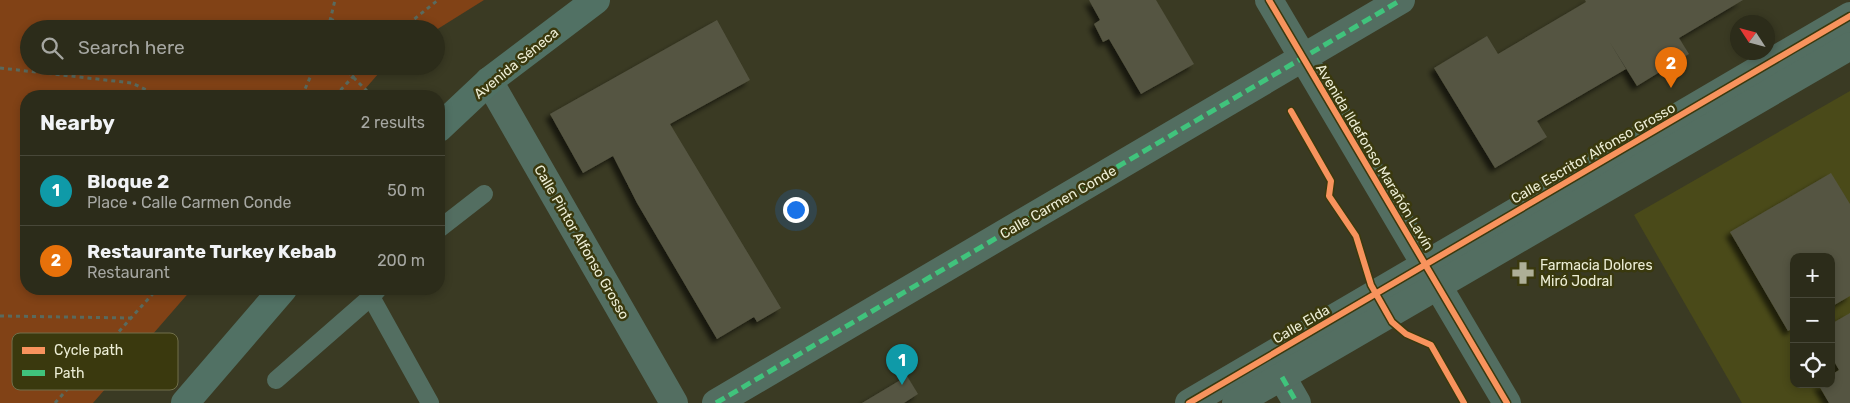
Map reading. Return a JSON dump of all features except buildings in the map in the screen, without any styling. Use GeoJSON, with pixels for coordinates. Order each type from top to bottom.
{"type":"FeatureCollection","features":[{"type":"Feature","properties":{"kind":"street","name":"Avenida Séneca"},"geometry":{"type":"LineString","coordinates":[[445,122],[490,81],[596,0]]}},
{"type":"Feature","properties":{"kind":"street","name":"Avenida Ildefonso Marañón Lavín"},"geometry":{"type":"LineString","coordinates":[[1270,0],[1302,58],[1507,403]]}},
{"type":"Feature","properties":{"kind":"street","name":"Calle Carmen Conde"},"geometry":{"type":"LineString","coordinates":[[716,403],[1400,0]]}},
{"type":"Feature","properties":{"kind":"street","name":"Calle Escritor Alfonso Grosso"},"geometry":{"type":"LineString","coordinates":[[1432,276],[1850,16]]}},
{"type":"Feature","properties":{"kind":"street"},"geometry":{"type":"LineString","coordinates":[[1236,403],[1282,377],[1432,276],[1850,46]]}},
{"type":"Feature","properties":{"kind":"street","name":"Calle Pintor Alfonso Grosso"},"geometry":{"type":"LineString","coordinates":[[490,81],[674,403]]}},
{"type":"Feature","properties":{"kind":"street","name":"Calle Elda"},"geometry":{"type":"LineString","coordinates":[[1189,403],[1432,276]]}},
{"type":"Feature","properties":{"kind":"street"},"geometry":{"type":"LineString","coordinates":[[185,403],[278,295]]}},
{"type":"Feature","properties":{"kind":"street"},"geometry":{"type":"LineString","coordinates":[[1282,377],[1297,403]]}},
{"type":"Feature","properties":{"kind":"lane"},"geometry":{"type":"LineString","coordinates":[[445,223],[484,194]]}},
{"type":"Feature","properties":{"kind":"lane"},"geometry":{"type":"LineString","coordinates":[[276,380],[373,295]]}},
{"type":"Feature","properties":{"kind":"lane"},"geometry":{"type":"LineString","coordinates":[[376,295],[430,403]]}},
{"type":"Feature","properties":{"kind":"path"},"geometry":{"type":"LineString","coordinates":[[330,19],[335,0]]}},
{"type":"Feature","properties":{"kind":"path"},"geometry":{"type":"LineString","coordinates":[[413,20],[438,0]]}},
{"type":"Feature","properties":{"kind":"path"},"geometry":{"type":"LineString","coordinates":[[0,68],[20,70]]}},
{"type":"Feature","properties":{"kind":"path"},"geometry":{"type":"LineString","coordinates":[[62,75],[132,83],[147,90]]}},
{"type":"Feature","properties":{"kind":"path"},"geometry":{"type":"LineString","coordinates":[[305,90],[311,75]]}},
{"type":"Feature","properties":{"kind":"path"},"geometry":{"type":"LineString","coordinates":[[341,90],[353,77],[366,90]]}},
{"type":"Feature","properties":{"kind":"path"},"geometry":{"type":"LineString","coordinates":[[118,333],[152,295]]}},
{"type":"Feature","properties":{"kind":"path"},"geometry":{"type":"LineString","coordinates":[[0,316],[131,318]]}},
{"type":"Feature","properties":{"kind":"path"},"geometry":{"type":"LineString","coordinates":[[55,403],[67,390]]}},
{"type":"Feature","properties":{"kind":"shaded area"},"geometry":{"type":"Polygon","coordinates":[[[0,0],[484,0],[445,24],[445,20],[20,20],[20,75],[377,75],[364,90],[20,90],[20,295],[187,295],[154,333],[12,333],[12,390],[104,390],[93,403],[0,403],[0,0]]]}},
{"type":"Feature","properties":{"kind":"shaded area"},"geometry":{"type":"Polygon","coordinates":[[[1850,91],[1850,403],[1742,403],[1634,215],[1850,91]]]}},
{"type":"Feature","properties":{"kind":"marked path"},"geometry":{"type":"LineString","coordinates":[[716,403],[1401,0]]}},
{"type":"Feature","properties":{"kind":"marked path"},"geometry":{"type":"LineString","coordinates":[[1282,377],[1297,403]]}},
{"type":"Feature","properties":{"kind":"cycle path"},"geometry":{"type":"LineString","coordinates":[[1269,0],[1507,403]]}},
{"type":"Feature","properties":{"kind":"cycle path"},"geometry":{"type":"LineString","coordinates":[[1189,403],[1850,16]]}},
{"type":"Feature","properties":{"kind":"cycle path"},"geometry":{"type":"LineString","coordinates":[[1291,111],[1331,181],[1329,196],[1356,236],[1371,285],[1392,322],[1406,334],[1431,345],[1464,403]]}},
{"type":"Feature","properties":{"kind":"place","name":"Restaurante Turkey Kebab"},"geometry":{"type":"Point","coordinates":[1671,88]}},
{"type":"Feature","properties":{"kind":"place","name":"Farmacia Dolores Miró Jodral"},"geometry":{"type":"Point","coordinates":[1523,273]}},
{"type":"Feature","properties":{"kind":"place","name":"Bloque 2"},"geometry":{"type":"Point","coordinates":[902,385]}}]}
